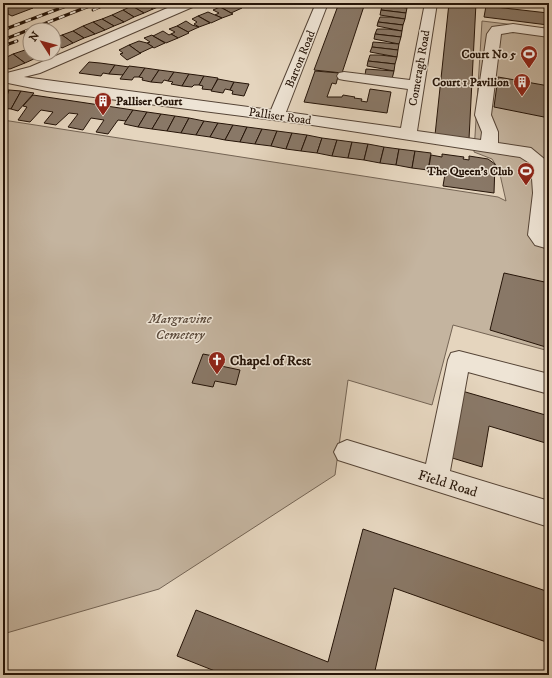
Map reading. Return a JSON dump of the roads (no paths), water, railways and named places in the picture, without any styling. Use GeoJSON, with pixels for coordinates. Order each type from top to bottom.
{"type":"FeatureCollection","features":[{"type":"Feature","properties":{"kind":"street"},"geometry":{"type":"LineString","coordinates":[[4,78],[36,70],[190,3]]}},
{"type":"Feature","properties":{"kind":"street","name":"Barton Road"},"geometry":{"type":"LineString","coordinates":[[277,115],[322,3]]}},
{"type":"Feature","properties":{"kind":"street","name":"Comeragh Road"},"geometry":{"type":"LineString","coordinates":[[408,134],[415,85],[431,3]]}},
{"type":"Feature","properties":{"kind":"street"},"geometry":{"type":"LineString","coordinates":[[542,3],[549,4]]}},
{"type":"Feature","properties":{"kind":"street"},"geometry":{"type":"LineString","coordinates":[[489,147],[490,132],[483,115],[494,34],[497,30],[504,28],[549,33]]}},
{"type":"Feature","properties":{"kind":"street"},"geometry":{"type":"LineString","coordinates":[[36,70],[47,86]]}},
{"type":"Feature","properties":{"kind":"street"},"geometry":{"type":"LineString","coordinates":[[344,76],[415,85]]}},
{"type":"Feature","properties":{"kind":"street","name":"Palliser Road"},"geometry":{"type":"LineString","coordinates":[[4,78],[47,86],[277,115],[525,152],[539,162],[542,193],[538,235],[542,240],[549,242]]}},
{"type":"Feature","properties":{"kind":"street"},"geometry":{"type":"LineString","coordinates":[[435,480],[459,360],[549,384]]}},
{"type":"Feature","properties":{"kind":"street","name":"Field Road"},"geometry":{"type":"LineString","coordinates":[[347,452],[549,514]]}},
{"type":"Feature","properties":{"kind":"railway"},"geometry":{"type":"LineString","coordinates":[[3,30],[74,3]]}},
{"type":"Feature","properties":{"kind":"railway"},"geometry":{"type":"LineString","coordinates":[[3,40],[97,3]]}},
{"type":"Feature","properties":{"kind":"railway"},"geometry":{"type":"LineString","coordinates":[[93,10],[109,3]]}},
{"type":"Feature","properties":{"kind":"railway"},"geometry":{"type":"LineString","coordinates":[[3,46],[17,41]]}},
{"type":"Feature","properties":{"kind":"place","name":"Court No 5"},"geometry":{"type":"Point","coordinates":[529,69]}},
{"type":"Feature","properties":{"kind":"place","name":"Court 1 Pavilion"},"geometry":{"type":"Point","coordinates":[522,97]}},
{"type":"Feature","properties":{"kind":"place","name":"Palliser Court"},"geometry":{"type":"Point","coordinates":[103,116]}},
{"type":"Feature","properties":{"kind":"place","name":"The Queen’s Club"},"geometry":{"type":"Point","coordinates":[526,186]}},
{"type":"Feature","properties":{"kind":"place","name":"Chapel of Rest"},"geometry":{"type":"Point","coordinates":[217,375]}},
{"type":"Feature","properties":{"kind":"park label","name":"Margravine Cemetery"},"geometry":{"type":"Point","coordinates":[180,326]}}]}
